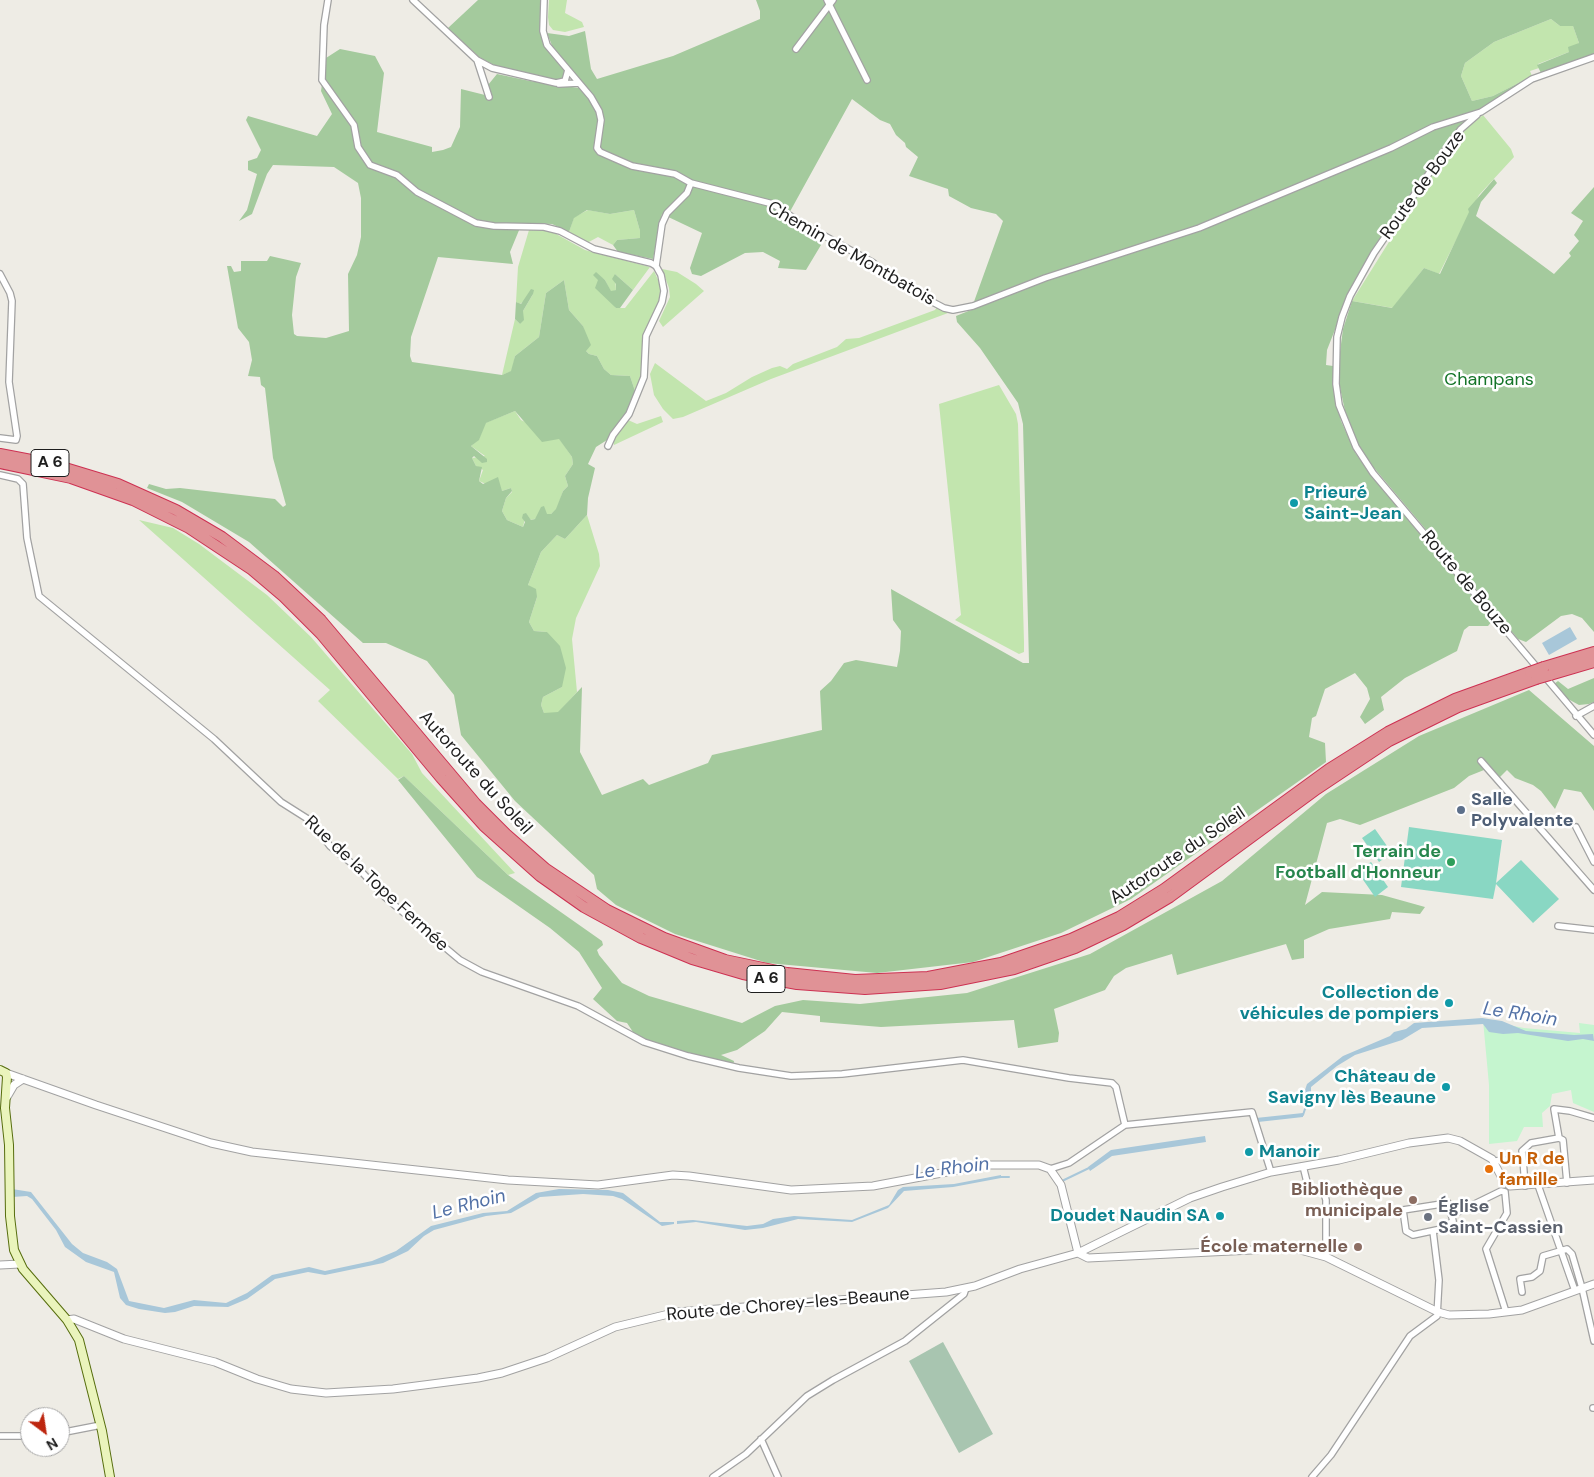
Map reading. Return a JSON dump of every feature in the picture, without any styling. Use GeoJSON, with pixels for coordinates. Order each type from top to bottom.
{"type":"FeatureCollection","features":[{"type":"Feature","properties":{"kind":"highway","name":"Autoroute du Soleil"},"geometry":{"type":"LineString","coordinates":[[0,454],[66,467],[113,482],[171,507],[222,537],[274,576],[313,613],[361,666],[476,804],[506,834],[546,869],[607,910],[659,936],[720,958],[787,973],[865,980],[928,976],[996,964],[1071,940],[1119,917],[1164,890],[1320,775],[1388,732],[1455,698],[1547,671],[1594,662]]}},
{"type":"Feature","properties":{"kind":"highway","name":"Autoroute du Soleil"},"geometry":{"type":"LineString","coordinates":[[0,463],[71,478],[133,500],[194,530],[252,570],[284,596],[321,634],[441,778],[488,830],[540,876],[584,907],[636,936],[692,959],[738,973],[797,984],[865,989],[935,985],[998,973],[1075,948],[1123,925],[1179,891],[1326,783],[1395,738],[1458,707],[1533,675]]}},
{"type":"Feature","properties":{"kind":"highway","name":"Autoroute du Soleil"},"geometry":{"type":"LineString","coordinates":[[1547,671],[1594,652]]}},
{"type":"Feature","properties":{"kind":"main road"},"geometry":{"type":"LineString","coordinates":[[2,1072],[3,1098],[9,1133],[11,1236],[20,1264],[38,1288],[68,1320],[81,1347],[101,1425],[110,1477]]}},
{"type":"Feature","properties":{"kind":"street"},"geometry":{"type":"LineString","coordinates":[[328,0],[324,25],[322,80],[354,125],[358,147],[370,166],[397,175],[432,201],[456,211],[476,223],[494,226],[544,227],[560,231],[594,249],[651,263],[656,266],[661,275],[664,291],[662,302],[646,336],[644,377],[629,414],[613,435],[608,446]]}},
{"type":"Feature","properties":{"kind":"street"},"geometry":{"type":"LineString","coordinates":[[413,0],[477,60],[505,72],[556,83],[580,84]]}},
{"type":"Feature","properties":{"kind":"street"},"geometry":{"type":"LineString","coordinates":[[544,0],[544,38],[550,50],[580,84]]}},
{"type":"Feature","properties":{"kind":"street"},"geometry":{"type":"LineString","coordinates":[[796,49],[830,1],[867,80]]}},
{"type":"Feature","properties":{"kind":"street"},"geometry":{"type":"LineString","coordinates":[[1481,112],[1532,79],[1594,57]]}},
{"type":"Feature","properties":{"kind":"street"},"geometry":{"type":"LineString","coordinates":[[477,60],[489,97]]}},
{"type":"Feature","properties":{"kind":"street"},"geometry":{"type":"LineString","coordinates":[[556,83],[565,81],[568,70]]}},
{"type":"Feature","properties":{"kind":"street","name":"Chemin de Montbatois"},"geometry":{"type":"LineString","coordinates":[[580,84],[599,111],[601,120],[597,148],[624,163],[675,174],[692,182],[773,204],[801,223],[872,262],[906,288],[947,309],[964,308],[1045,278],[1199,228],[1391,148],[1433,128],[1481,112]]}},
{"type":"Feature","properties":{"kind":"street","name":"Route de Bouze"},"geometry":{"type":"LineString","coordinates":[[1481,112],[1461,129],[1443,153],[1361,275],[1342,317],[1336,355],[1336,384],[1347,427],[1363,460],[1576,716],[1594,735]]}},
{"type":"Feature","properties":{"kind":"street"},"geometry":{"type":"LineString","coordinates":[[656,266],[662,224],[667,213],[687,193],[692,182]]}},
{"type":"Feature","properties":{"kind":"street"},"geometry":{"type":"LineString","coordinates":[[0,274],[12,301],[9,382],[16,416],[16,440],[0,438]]}},
{"type":"Feature","properties":{"kind":"street","name":"Rue de la Tope Fermée"},"geometry":{"type":"LineString","coordinates":[[0,475],[18,478],[23,484],[27,538],[39,596],[214,739],[281,802],[311,821],[326,843],[359,869],[386,898],[442,947],[475,968],[578,1006],[626,1033],[663,1050],[771,1074],[800,1077],[963,1060],[1061,1077],[1112,1083],[1116,1087],[1125,1125]]}},
{"type":"Feature","properties":{"kind":"street"},"geometry":{"type":"LineString","coordinates":[[1576,716],[1594,706]]}},
{"type":"Feature","properties":{"kind":"street"},"geometry":{"type":"LineString","coordinates":[[1481,761],[1594,890]]}},
{"type":"Feature","properties":{"kind":"street"},"geometry":{"type":"LineString","coordinates":[[1576,827],[1594,862]]}},
{"type":"Feature","properties":{"kind":"street"},"geometry":{"type":"LineString","coordinates":[[1558,926],[1594,930]]}},
{"type":"Feature","properties":{"kind":"street"},"geometry":{"type":"LineString","coordinates":[[2,1072],[211,1142],[252,1152],[508,1180],[613,1184],[673,1176],[689,1176],[783,1190],[852,1188],[984,1165],[1039,1165],[1050,1169],[1061,1185],[1078,1253],[1088,1258],[1293,1248],[1326,1257],[1438,1312],[1449,1315],[1522,1310],[1594,1284]]}},
{"type":"Feature","properties":{"kind":"street"},"geometry":{"type":"LineString","coordinates":[[3,1098],[14,1085],[23,1079]]}},
{"type":"Feature","properties":{"kind":"street"},"geometry":{"type":"LineString","coordinates":[[1567,1183],[1563,1140],[1559,1138],[1554,1109],[1570,1111],[1594,1118]]}},
{"type":"Feature","properties":{"kind":"street"},"geometry":{"type":"LineString","coordinates":[[1050,1169],[1070,1163],[1125,1125],[1252,1114],[1271,1172]]}},
{"type":"Feature","properties":{"kind":"street","name":"Route de Chorey-les-Beaune"},"geometry":{"type":"LineString","coordinates":[[68,1320],[74,1319],[124,1339],[220,1364],[279,1386],[308,1392],[341,1393],[406,1388],[486,1377],[547,1358],[620,1326],[677,1312],[933,1293],[966,1288],[1078,1253],[1195,1196],[1271,1172],[1339,1160],[1409,1143],[1448,1138],[1466,1144],[1494,1161]]}},
{"type":"Feature","properties":{"kind":"street"},"geometry":{"type":"LineString","coordinates":[[1525,1186],[1522,1151],[1531,1143],[1559,1138]]}},
{"type":"Feature","properties":{"kind":"street"},"geometry":{"type":"LineString","coordinates":[[1506,1312],[1486,1249],[1507,1213],[1506,1188],[1494,1161],[1523,1158]]}},
{"type":"Feature","properties":{"kind":"street"},"geometry":{"type":"LineString","coordinates":[[1303,1166],[1309,1190],[1323,1190],[1326,1200],[1326,1257]]}},
{"type":"Feature","properties":{"kind":"street"},"geometry":{"type":"LineString","coordinates":[[1452,1215],[1506,1188],[1594,1180]]}},
{"type":"Feature","properties":{"kind":"street"},"geometry":{"type":"LineString","coordinates":[[1538,1185],[1560,1251],[1578,1289]]}},
{"type":"Feature","properties":{"kind":"street"},"geometry":{"type":"LineString","coordinates":[[1448,1203],[1452,1215],[1452,1221],[1441,1229],[1413,1234],[1406,1231],[1403,1210],[1448,1203]]}},
{"type":"Feature","properties":{"kind":"street"},"geometry":{"type":"LineString","coordinates":[[1312,1477],[1331,1455],[1410,1336],[1424,1323],[1434,1318],[1438,1312],[1439,1280],[1433,1230]]}},
{"type":"Feature","properties":{"kind":"street"},"geometry":{"type":"LineString","coordinates":[[1522,1292],[1520,1279],[1532,1277],[1540,1271],[1543,1256],[1568,1249],[1572,1254],[1578,1289],[1594,1341]]}},
{"type":"Feature","properties":{"kind":"street"},"geometry":{"type":"LineString","coordinates":[[0,1265],[20,1264]]}},
{"type":"Feature","properties":{"kind":"street"},"geometry":{"type":"LineString","coordinates":[[713,1477],[746,1454],[807,1396],[905,1342],[964,1294],[966,1288]]}},
{"type":"Feature","properties":{"kind":"street"},"geometry":{"type":"LineString","coordinates":[[70,1431],[101,1425]]}},
{"type":"Feature","properties":{"kind":"street"},"geometry":{"type":"LineString","coordinates":[[0,1436],[20,1436]]}},
{"type":"Feature","properties":{"kind":"street"},"geometry":{"type":"LineString","coordinates":[[761,1439],[778,1477]]}},
{"type":"Feature","properties":{"kind":"green space"},"geometry":{"type":"Polygon","coordinates":[[[478,0],[541,0],[542,37],[544,44],[565,70],[565,76],[560,79],[552,79],[503,70],[479,57],[448,28],[478,0]]]}},
{"type":"Feature","properties":{"kind":"green space"},"geometry":{"type":"Polygon","coordinates":[[[549,0],[567,0],[565,13],[582,22],[584,27],[565,32],[553,30],[549,25],[549,0]]]}},
{"type":"Feature","properties":{"kind":"green space"},"geometry":{"type":"Polygon","coordinates":[[[756,0],[1594,0],[1594,54],[1541,73],[1537,65],[1569,52],[1568,47],[1579,43],[1573,26],[1560,26],[1551,19],[1494,42],[1465,63],[1461,76],[1472,101],[1493,96],[1532,76],[1537,76],[1467,120],[1455,131],[1390,223],[1363,268],[1347,299],[1327,350],[1326,365],[1333,366],[1333,386],[1341,421],[1356,454],[1374,478],[1494,619],[1488,626],[1469,626],[1464,630],[1457,651],[1405,678],[1381,697],[1384,710],[1365,724],[1360,717],[1370,699],[1367,688],[1355,673],[1325,689],[1316,716],[1312,718],[1309,737],[1325,743],[1326,762],[1131,899],[1061,933],[973,962],[877,973],[767,963],[675,934],[616,905],[597,889],[594,875],[515,801],[461,735],[454,695],[427,661],[386,643],[363,643],[249,542],[182,502],[147,488],[149,484],[166,489],[180,488],[275,499],[283,507],[286,505],[273,458],[265,388],[261,385],[260,377],[248,376],[252,360],[249,342],[238,328],[227,266],[231,266],[234,272],[241,271],[241,261],[267,261],[270,256],[301,263],[296,277],[292,315],[294,334],[297,336],[326,338],[349,331],[348,274],[357,255],[361,237],[361,198],[358,183],[334,167],[273,165],[267,174],[252,214],[239,221],[247,210],[257,174],[248,170],[248,161],[257,158],[261,150],[246,120],[248,116],[317,136],[332,114],[321,91],[326,58],[340,49],[375,56],[384,73],[377,132],[432,147],[432,152],[443,150],[451,147],[460,127],[461,89],[485,95],[488,92],[488,85],[497,74],[579,88],[580,80],[553,48],[547,33],[569,36],[585,31],[591,69],[597,79],[673,56],[760,19],[760,11],[756,0]],[[852,99],[787,217],[824,240],[806,270],[778,268],[780,261],[763,252],[745,253],[701,276],[692,274],[690,268],[702,233],[662,214],[653,259],[618,252],[613,245],[617,240],[640,238],[634,210],[610,214],[587,210],[574,218],[569,232],[552,224],[522,223],[510,252],[513,264],[438,257],[411,337],[410,356],[412,362],[502,375],[511,371],[515,356],[539,337],[546,293],[564,280],[569,310],[583,326],[591,345],[586,351],[597,356],[604,369],[611,375],[630,376],[635,391],[626,415],[607,440],[596,447],[588,464],[595,468],[588,498],[587,515],[565,539],[557,535],[541,552],[528,585],[536,589],[537,597],[529,622],[534,631],[547,632],[560,646],[566,668],[562,687],[543,697],[541,705],[544,713],[558,712],[582,687],[580,752],[602,795],[643,779],[649,785],[708,763],[712,755],[822,730],[820,691],[831,681],[844,663],[856,660],[897,667],[901,631],[893,620],[891,589],[1023,663],[1029,663],[1023,424],[1018,403],[980,348],[957,322],[956,316],[971,310],[1003,221],[996,214],[971,208],[949,196],[948,189],[909,176],[918,157],[906,147],[890,124],[880,120],[852,99]],[[515,411],[486,423],[479,440],[471,446],[487,459],[487,462],[482,463],[474,456],[472,458],[476,466],[482,467],[479,481],[483,484],[498,477],[502,491],[511,488],[512,491],[506,498],[502,511],[507,520],[523,527],[525,522],[522,518],[523,514],[526,513],[531,520],[535,519],[541,507],[544,506],[547,514],[551,514],[556,509],[563,491],[568,486],[565,476],[573,464],[572,457],[559,439],[542,442],[515,411]]]}},
{"type":"Feature","properties":{"kind":"green space"},"geometry":{"type":"Polygon","coordinates":[[[1551,19],[1560,26],[1573,26],[1579,43],[1569,52],[1538,64],[1539,68],[1530,71],[1532,76],[1493,96],[1472,101],[1461,76],[1465,63],[1494,42],[1551,19]]]}},
{"type":"Feature","properties":{"kind":"green space"},"geometry":{"type":"Polygon","coordinates":[[[1483,115],[1511,149],[1514,157],[1479,195],[1439,274],[1424,268],[1393,308],[1352,301],[1429,178],[1462,132],[1483,115]]]}},
{"type":"Feature","properties":{"kind":"green space","name":"Champans"},"geometry":{"type":"Polygon","coordinates":[[[1494,179],[1497,183],[1481,202],[1476,216],[1554,274],[1571,256],[1569,253],[1579,241],[1574,235],[1583,221],[1571,213],[1594,187],[1594,632],[1582,618],[1572,614],[1561,616],[1526,642],[1518,639],[1369,462],[1358,444],[1345,411],[1339,383],[1339,359],[1343,329],[1352,301],[1392,308],[1424,268],[1440,274],[1469,212],[1468,209],[1494,179]]]}},
{"type":"Feature","properties":{"kind":"green space"},"geometry":{"type":"Polygon","coordinates":[[[588,210],[610,214],[634,210],[640,238],[617,240],[613,245],[598,237],[587,243],[569,232],[574,217],[588,210]]]}},
{"type":"Feature","properties":{"kind":"green space"},"geometry":{"type":"Polygon","coordinates":[[[529,230],[549,230],[585,250],[650,267],[633,290],[615,274],[616,290],[611,292],[605,280],[595,273],[616,308],[625,308],[654,271],[660,284],[661,297],[644,337],[643,371],[635,391],[630,376],[611,375],[604,369],[597,356],[586,351],[583,326],[569,310],[564,280],[546,293],[539,337],[515,356],[512,371],[502,375],[515,319],[520,324],[523,311],[533,294],[520,304],[516,302],[518,267],[529,230]]]}},
{"type":"Feature","properties":{"kind":"green space"},"geometry":{"type":"Polygon","coordinates":[[[662,269],[677,272],[704,291],[663,327],[659,321],[670,297],[669,288],[662,269]]]}},
{"type":"Feature","properties":{"kind":"green space"},"geometry":{"type":"Polygon","coordinates":[[[596,272],[605,280],[611,291],[616,290],[616,284],[612,279],[615,274],[633,290],[620,308],[616,308],[595,288],[598,280],[593,275],[596,272]]]}},
{"type":"Feature","properties":{"kind":"green space"},"geometry":{"type":"Polygon","coordinates":[[[531,289],[534,290],[533,294],[523,311],[524,320],[520,324],[515,319],[516,302],[521,304],[531,289]]]}},
{"type":"Feature","properties":{"kind":"green space"},"geometry":{"type":"Polygon","coordinates":[[[937,307],[948,313],[771,379],[683,417],[673,419],[663,409],[654,395],[650,374],[655,363],[706,401],[726,393],[752,377],[772,368],[780,366],[787,369],[793,364],[837,347],[846,339],[859,338],[935,310],[937,307]]]}},
{"type":"Feature","properties":{"kind":"green space"},"geometry":{"type":"Polygon","coordinates":[[[999,385],[1016,414],[1018,424],[1024,642],[1024,652],[1019,654],[955,620],[961,615],[939,404],[999,385]]]}},
{"type":"Feature","properties":{"kind":"green space"},"geometry":{"type":"Polygon","coordinates":[[[515,411],[521,420],[559,438],[572,457],[573,464],[565,476],[568,486],[563,491],[557,509],[551,514],[531,520],[526,514],[523,527],[507,520],[502,511],[506,498],[512,492],[511,488],[502,491],[479,481],[483,470],[476,466],[472,458],[485,456],[471,446],[479,439],[485,423],[515,411]]]}},
{"type":"Feature","properties":{"kind":"green space"},"geometry":{"type":"Polygon","coordinates":[[[661,416],[663,422],[614,445],[613,441],[628,420],[637,424],[661,416]]]}},
{"type":"Feature","properties":{"kind":"green space"},"geometry":{"type":"Polygon","coordinates":[[[587,515],[599,554],[600,566],[576,618],[572,639],[577,692],[558,713],[544,713],[541,705],[543,697],[562,687],[547,632],[534,631],[529,622],[537,597],[528,585],[541,552],[557,535],[565,539],[587,515]]]}},
{"type":"Feature","properties":{"kind":"green space"},"geometry":{"type":"Polygon","coordinates":[[[139,520],[173,528],[199,544],[267,595],[311,637],[412,754],[422,773],[515,873],[508,875],[404,776],[398,779],[318,701],[330,690],[139,520]]]}},
{"type":"Feature","properties":{"kind":"green space"},"geometry":{"type":"Polygon","coordinates":[[[1594,678],[1594,702],[1589,704],[1579,705],[1568,699],[1554,684],[1558,681],[1568,689],[1594,678]]]}},
{"type":"Feature","properties":{"kind":"green space"},"geometry":{"type":"Polygon","coordinates":[[[1529,690],[1594,746],[1594,811],[1581,792],[1564,789],[1555,809],[1541,791],[1533,785],[1515,778],[1507,770],[1499,778],[1489,768],[1469,776],[1454,788],[1360,825],[1340,819],[1327,823],[1305,905],[1322,892],[1382,895],[1425,907],[1420,914],[1392,912],[1390,919],[1329,929],[1304,940],[1304,958],[1292,960],[1286,944],[1177,975],[1172,954],[1126,968],[1114,976],[1105,990],[1054,1009],[1059,1033],[1058,1042],[1018,1048],[1014,1020],[881,1027],[820,1022],[820,1016],[782,1012],[765,1031],[737,1050],[721,1055],[734,1061],[733,1066],[666,1050],[635,1035],[627,1023],[617,1021],[593,999],[602,988],[579,952],[550,928],[477,877],[398,780],[404,776],[508,875],[602,941],[603,945],[597,950],[599,955],[622,983],[649,996],[742,1023],[775,1006],[803,1000],[860,1004],[967,993],[1090,954],[1222,881],[1326,794],[1419,736],[1529,690]]]}},
{"type":"Feature","properties":{"kind":"green space","name":"Terrain de Football d'Honneur"},"geometry":{"type":"Polygon","coordinates":[[[1409,827],[1502,840],[1496,883],[1521,860],[1559,899],[1533,923],[1496,884],[1493,899],[1401,887],[1409,827]]]}},
{"type":"Feature","properties":{"kind":"green space"},"geometry":{"type":"Polygon","coordinates":[[[1375,829],[1392,853],[1379,862],[1362,838],[1375,829]]]}},
{"type":"Feature","properties":{"kind":"green space"},"geometry":{"type":"Polygon","coordinates":[[[1371,862],[1388,887],[1375,897],[1357,871],[1371,862]]]}},
{"type":"Feature","properties":{"kind":"green space"},"geometry":{"type":"Polygon","coordinates":[[[1483,1020],[1524,1028],[1580,1033],[1579,1023],[1594,1025],[1594,1112],[1573,1103],[1571,1090],[1552,1094],[1550,1106],[1542,1113],[1543,1127],[1524,1127],[1517,1141],[1489,1144],[1489,1085],[1483,1020]]]}},
{"type":"Feature","properties":{"kind":"green space"},"geometry":{"type":"Polygon","coordinates":[[[943,1342],[993,1434],[959,1453],[909,1361],[943,1342]]]}},
{"type":"Feature","properties":{"kind":"water"},"geometry":{"type":"Polygon","coordinates":[[[1570,627],[1577,639],[1549,655],[1542,643],[1570,627]]]}},
{"type":"Feature","properties":{"kind":"water"},"geometry":{"type":"Polygon","coordinates":[[[1482,1018],[1502,1021],[1526,1031],[1574,1035],[1593,1034],[1594,1041],[1583,1039],[1568,1041],[1518,1033],[1503,1034],[1489,1032],[1483,1024],[1422,1028],[1402,1040],[1355,1055],[1337,1066],[1311,1087],[1311,1108],[1305,1108],[1302,1099],[1307,1084],[1343,1056],[1390,1036],[1394,1032],[1406,1029],[1414,1023],[1482,1018]]]}},
{"type":"Feature","properties":{"kind":"water"},"geometry":{"type":"Polygon","coordinates":[[[1303,1113],[1303,1117],[1258,1122],[1256,1118],[1303,1113]]]}},
{"type":"Feature","properties":{"kind":"water"},"geometry":{"type":"Polygon","coordinates":[[[1205,1136],[1206,1142],[1112,1156],[1090,1171],[1088,1167],[1111,1150],[1205,1136]]]}},
{"type":"Feature","properties":{"kind":"water"},"geometry":{"type":"Polygon","coordinates":[[[1001,1175],[1001,1178],[953,1187],[904,1191],[888,1208],[852,1222],[798,1219],[763,1228],[745,1230],[696,1222],[677,1224],[677,1221],[693,1220],[747,1226],[794,1216],[852,1220],[889,1205],[898,1190],[903,1187],[954,1184],[1001,1175]]]}},
{"type":"Feature","properties":{"kind":"water"},"geometry":{"type":"Polygon","coordinates":[[[12,1189],[31,1192],[72,1244],[83,1253],[107,1262],[117,1269],[129,1301],[164,1308],[194,1300],[226,1303],[247,1293],[272,1275],[309,1267],[325,1271],[372,1261],[396,1251],[431,1226],[483,1213],[507,1211],[536,1193],[559,1189],[608,1190],[623,1193],[660,1222],[674,1222],[674,1224],[662,1226],[622,1199],[613,1196],[583,1194],[540,1197],[511,1213],[486,1216],[434,1230],[424,1236],[408,1251],[383,1263],[325,1275],[308,1272],[275,1279],[247,1299],[228,1307],[194,1306],[165,1313],[126,1305],[120,1298],[114,1272],[86,1262],[65,1247],[56,1230],[32,1199],[27,1196],[12,1197],[12,1189]]]}},
{"type":"Feature","properties":{"kind":"waterway","name":"Le Rhoin"},"geometry":{"type":"LineString","coordinates":[[1303,1115],[1306,1106]]}},
{"type":"Feature","properties":{"kind":"waterway","name":"Le Rhoin"},"geometry":{"type":"LineString","coordinates":[[1062,1181],[1089,1168]]}},
{"type":"Feature","properties":{"kind":"waterway","name":"Le Rhoin"},"geometry":{"type":"LineString","coordinates":[[999,1177],[1009,1177]]}},
{"type":"Feature","properties":{"kind":"place","name":"Prieuré Saint-Jean"},"geometry":{"type":"Point","coordinates":[1294,503]}},
{"type":"Feature","properties":{"kind":"place","name":"Salle Polyvalente"},"geometry":{"type":"Point","coordinates":[1461,810]}},
{"type":"Feature","properties":{"kind":"place","name":"Terrain de Football d'Honneur"},"geometry":{"type":"Point","coordinates":[1451,862]}},
{"type":"Feature","properties":{"kind":"place","name":"Collection de véhicules de pompiers"},"geometry":{"type":"Point","coordinates":[1449,1003]}},
{"type":"Feature","properties":{"kind":"place","name":"Château de Savigny lès Beaune"},"geometry":{"type":"Point","coordinates":[1446,1087]}},
{"type":"Feature","properties":{"kind":"place","name":"Manoir"},"geometry":{"type":"Point","coordinates":[1249,1152]}},
{"type":"Feature","properties":{"kind":"place","name":"Un R de famille"},"geometry":{"type":"Point","coordinates":[1489,1169]}},
{"type":"Feature","properties":{"kind":"place","name":"Bibliothèque municipale"},"geometry":{"type":"Point","coordinates":[1413,1200]}},
{"type":"Feature","properties":{"kind":"place","name":"Doudet Naudin SA"},"geometry":{"type":"Point","coordinates":[1220,1216]}},
{"type":"Feature","properties":{"kind":"place","name":"Église Saint-Cassien"},"geometry":{"type":"Point","coordinates":[1428,1217]}},
{"type":"Feature","properties":{"kind":"place","name":"École maternelle"},"geometry":{"type":"Point","coordinates":[1358,1247]}}]}
